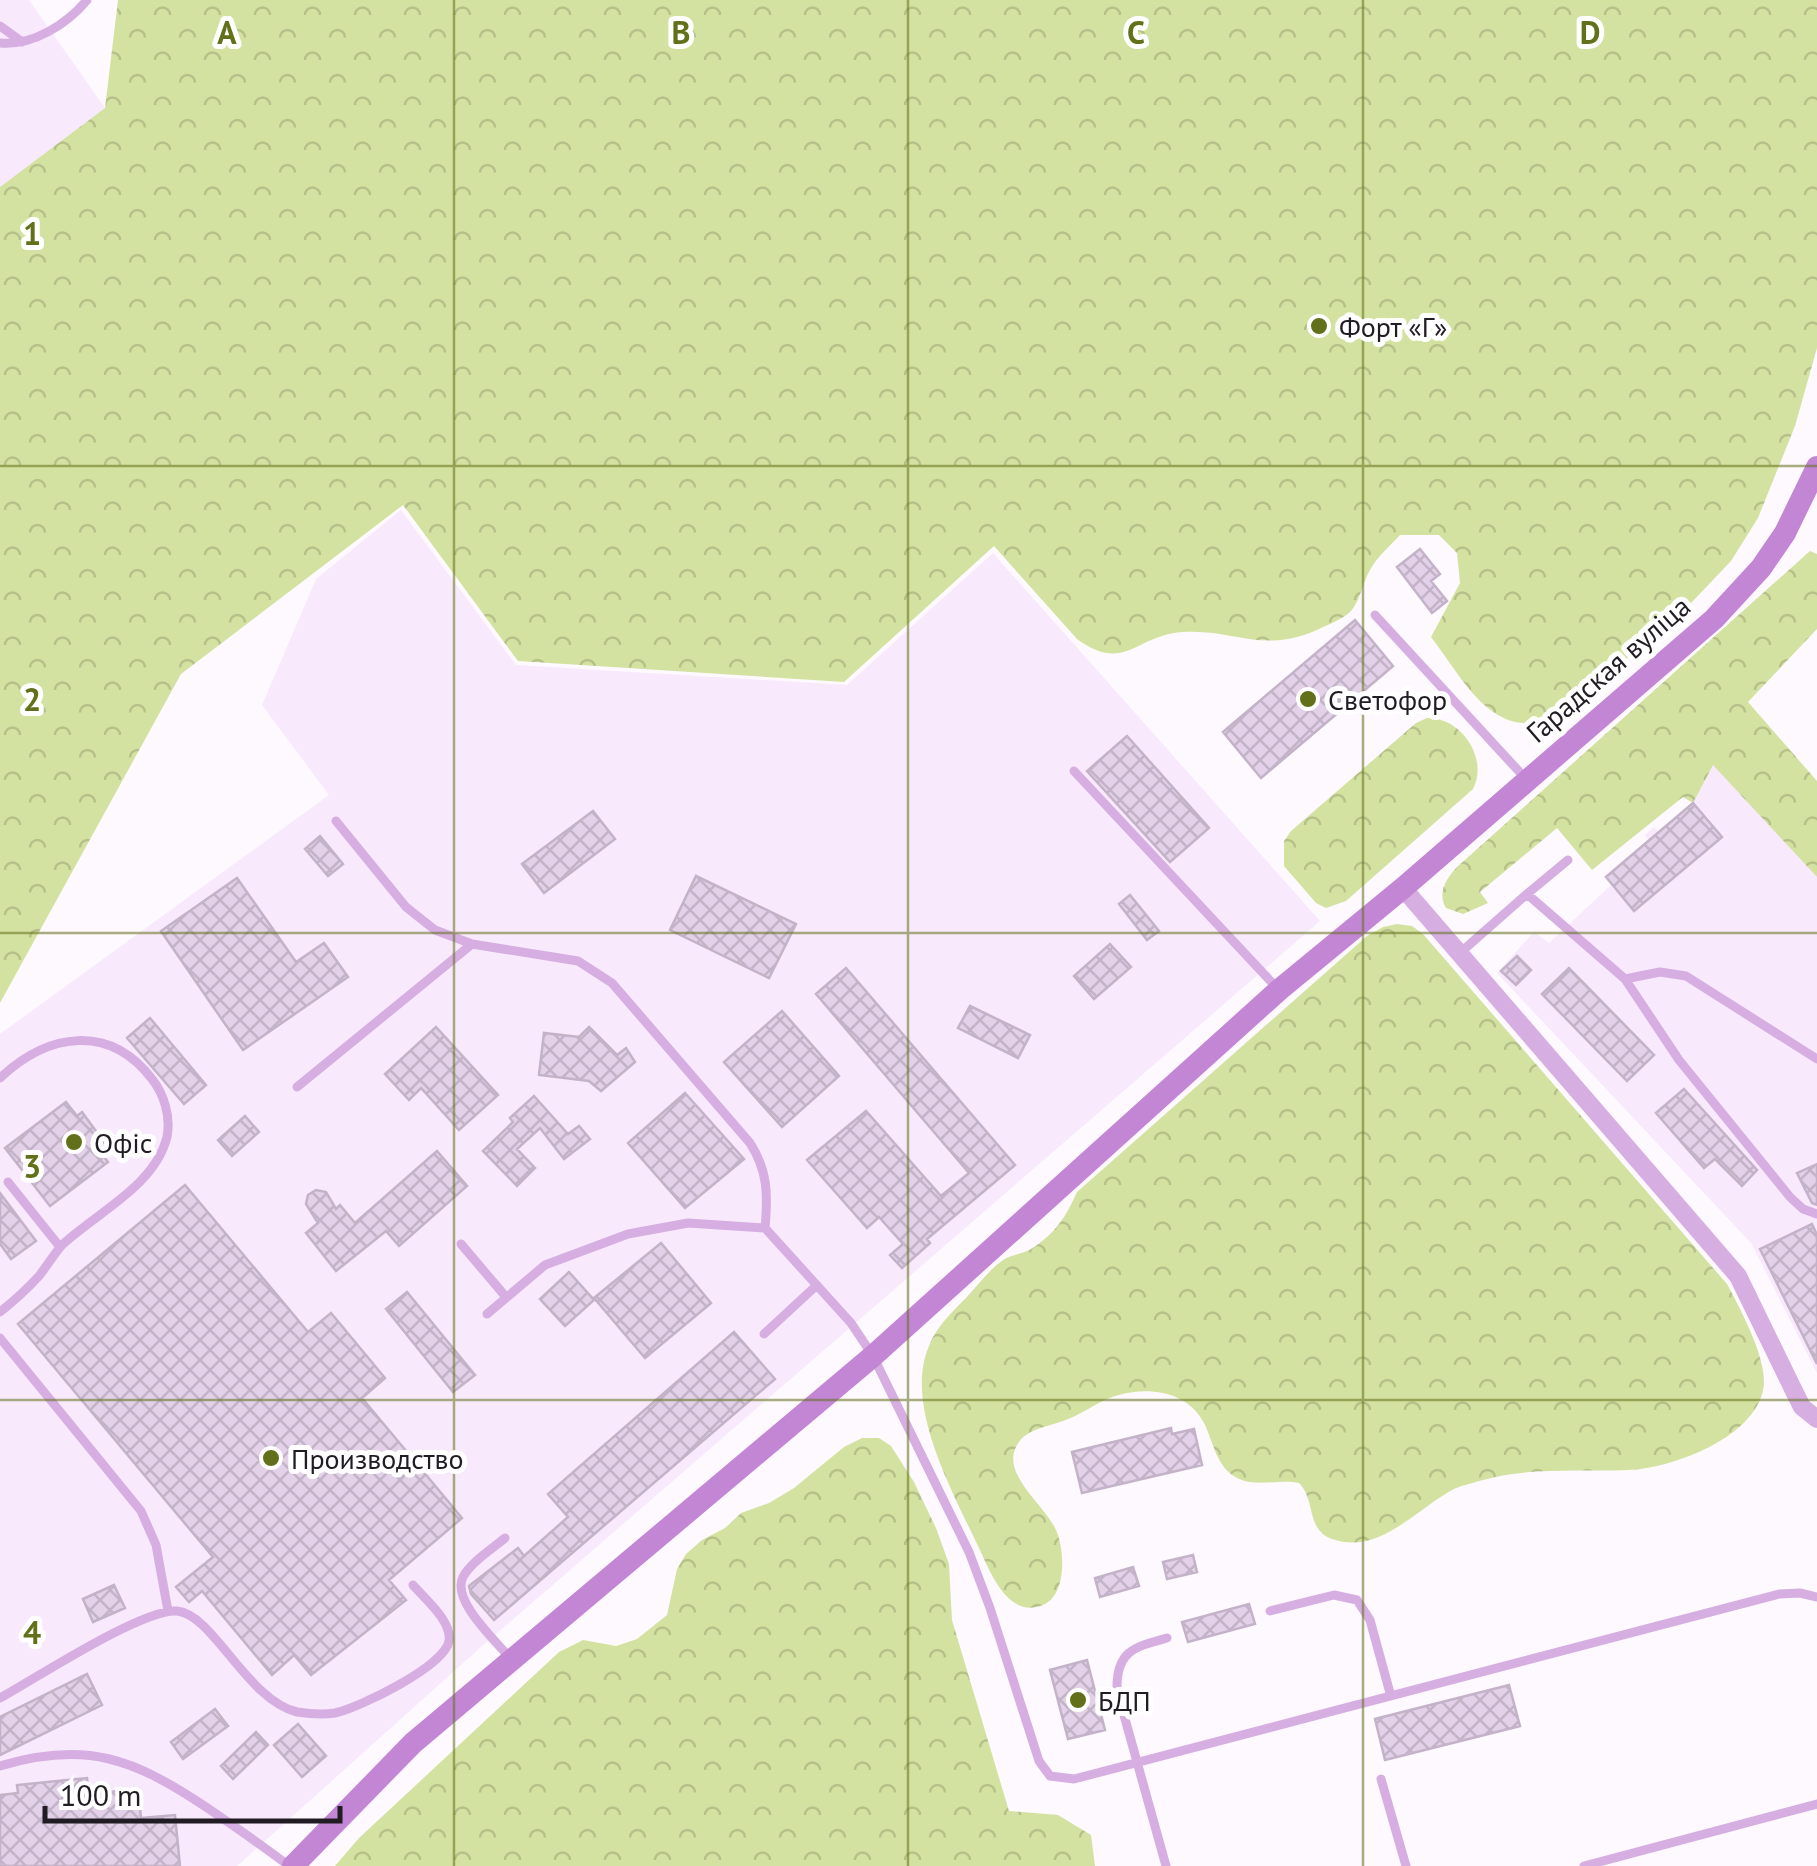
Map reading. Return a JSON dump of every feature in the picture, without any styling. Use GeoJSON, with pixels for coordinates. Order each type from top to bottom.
{"type":"FeatureCollection","features":[{"type":"Feature","properties":{"kind":"main road","name":"Гарадская вуліца"},"geometry":{"type":"LineString","coordinates":[[291,1866],[413,1743],[873,1356],[1279,990],[1714,618],[1762,568],[1809,508],[1817,467]]}},
{"type":"Feature","properties":{"kind":"street"},"geometry":{"type":"LineString","coordinates":[[1402,888],[1738,1276],[1792,1390],[1802,1407],[1817,1419]]}},
{"type":"Feature","properties":{"kind":"lane"},"geometry":{"type":"LineString","coordinates":[[0,43],[22,42],[63,22],[87,0]]}},
{"type":"Feature","properties":{"kind":"lane"},"geometry":{"type":"LineString","coordinates":[[0,26],[22,42]]}},
{"type":"Feature","properties":{"kind":"lane"},"geometry":{"type":"LineString","coordinates":[[1375,615],[1526,780]]}},
{"type":"Feature","properties":{"kind":"lane"},"geometry":{"type":"LineString","coordinates":[[1074,771],[1279,990]]}},
{"type":"Feature","properties":{"kind":"lane"},"geometry":{"type":"LineString","coordinates":[[336,820],[419,920],[452,939],[578,962],[612,982],[759,1156],[767,1186],[765,1228]]}},
{"type":"Feature","properties":{"kind":"lane"},"geometry":{"type":"LineString","coordinates":[[1461,952],[1568,860]]}},
{"type":"Feature","properties":{"kind":"lane"},"geometry":{"type":"LineString","coordinates":[[1527,894],[1625,979],[1693,1078],[1790,1197],[1817,1214]]}},
{"type":"Feature","properties":{"kind":"lane"},"geometry":{"type":"LineString","coordinates":[[296,1087],[472,944]]}},
{"type":"Feature","properties":{"kind":"lane"},"geometry":{"type":"LineString","coordinates":[[1625,979],[1660,972],[1686,976],[1817,1060]]}},
{"type":"Feature","properties":{"kind":"lane"},"geometry":{"type":"LineString","coordinates":[[0,1078],[62,1042],[101,1042],[133,1058],[158,1088],[164,1101],[166,1137],[153,1165],[141,1179],[60,1247],[38,1276],[0,1312]]}},
{"type":"Feature","properties":{"kind":"lane"},"geometry":{"type":"LineString","coordinates":[[8,1182],[60,1247]]}},
{"type":"Feature","properties":{"kind":"lane"},"geometry":{"type":"LineString","coordinates":[[487,1314],[545,1264],[648,1228],[688,1224],[765,1228],[851,1323],[873,1356],[954,1519],[980,1581],[1043,1769],[1050,1776],[1066,1780],[1779,1594],[1817,1597]]}},
{"type":"Feature","properties":{"kind":"lane"},"geometry":{"type":"LineString","coordinates":[[461,1244],[506,1297]]}},
{"type":"Feature","properties":{"kind":"lane"},"geometry":{"type":"LineString","coordinates":[[764,1334],[817,1285]]}},
{"type":"Feature","properties":{"kind":"lane"},"geometry":{"type":"LineString","coordinates":[[0,1338],[140,1511],[156,1545],[168,1611]]}},
{"type":"Feature","properties":{"kind":"lane"},"geometry":{"type":"LineString","coordinates":[[505,1538],[464,1574],[460,1588],[464,1602],[512,1660]]}},
{"type":"Feature","properties":{"kind":"lane"},"geometry":{"type":"LineString","coordinates":[[0,1698],[142,1620],[168,1611],[194,1617],[256,1688],[276,1704],[300,1712],[326,1714],[370,1700],[442,1655],[448,1630],[413,1585]]}},
{"type":"Feature","properties":{"kind":"lane"},"geometry":{"type":"LineString","coordinates":[[1270,1611],[1334,1594],[1356,1600],[1370,1620],[1390,1694]]}},
{"type":"Feature","properties":{"kind":"lane"},"geometry":{"type":"LineString","coordinates":[[1166,1866],[1117,1690],[1119,1666],[1125,1655],[1167,1638]]}},
{"type":"Feature","properties":{"kind":"lane"},"geometry":{"type":"LineString","coordinates":[[0,1766],[59,1755],[127,1762],[166,1781],[291,1866]]}},
{"type":"Feature","properties":{"kind":"lane"},"geometry":{"type":"LineString","coordinates":[[1381,1778],[1406,1866]]}},
{"type":"Feature","properties":{"kind":"lane"},"geometry":{"type":"LineString","coordinates":[[1584,1866],[1817,1804]]}},
{"type":"Feature","properties":{"kind":"shaded area"},"geometry":{"type":"Polygon","coordinates":[[[0,0],[29,0],[105,108],[0,187],[0,0]]]}},
{"type":"Feature","properties":{"kind":"shaded area"},"geometry":{"type":"Polygon","coordinates":[[[401,510],[516,665],[847,685],[993,553],[1320,921],[481,1647],[237,1866],[0,1866],[0,1034],[329,795],[262,705],[316,579],[401,510]]]}},
{"type":"Feature","properties":{"kind":"shaded area"},"geometry":{"type":"Polygon","coordinates":[[[1713,764],[1817,877],[1817,1373],[1751,1243],[1497,973],[1534,932],[1549,943],[1611,885],[1606,877],[1649,841],[1645,835],[1654,827],[1659,832],[1693,803],[1713,764]]]}},
{"type":"Feature","properties":{"kind":"green space"},"geometry":{"type":"Polygon","coordinates":[[[118,0],[1817,0],[1817,348],[1795,426],[1758,518],[1731,561],[1693,601],[1563,714],[1539,722],[1501,717],[1485,706],[1431,637],[1460,583],[1457,553],[1439,535],[1400,535],[1373,565],[1351,611],[1317,630],[1280,640],[1183,632],[1119,653],[1093,649],[1077,639],[994,546],[844,682],[518,661],[403,505],[181,674],[0,1003],[0,187],[105,108],[118,0]]]}},
{"type":"Feature","properties":{"kind":"green space"},"geometry":{"type":"Polygon","coordinates":[[[1810,551],[1817,554],[1817,629],[1748,702],[1817,781],[1817,877],[1713,765],[1693,803],[1683,797],[1592,870],[1557,828],[1480,892],[1488,903],[1463,914],[1446,908],[1444,886],[1457,867],[1810,551]]]}},
{"type":"Feature","properties":{"kind":"green space"},"geometry":{"type":"Polygon","coordinates":[[[1427,718],[1451,724],[1469,741],[1477,765],[1473,789],[1346,901],[1326,908],[1316,903],[1284,866],[1284,841],[1416,723],[1427,718]]]}},
{"type":"Feature","properties":{"kind":"green space"},"geometry":{"type":"Polygon","coordinates":[[[1397,924],[1412,926],[1423,934],[1727,1284],[1760,1359],[1764,1383],[1759,1402],[1731,1434],[1689,1456],[1646,1468],[1536,1472],[1483,1480],[1454,1489],[1382,1536],[1349,1543],[1332,1539],[1318,1529],[1299,1483],[1253,1482],[1231,1474],[1220,1462],[1204,1423],[1183,1401],[1155,1392],[1124,1393],[1031,1432],[1017,1445],[1014,1467],[1056,1530],[1062,1571],[1051,1600],[1032,1608],[1013,1602],[988,1568],[948,1482],[928,1425],[923,1371],[932,1339],[998,1264],[1031,1249],[1053,1231],[1077,1192],[1367,936],[1397,924]]]}},
{"type":"Feature","properties":{"kind":"green space"},"geometry":{"type":"Polygon","coordinates":[[[862,1438],[879,1438],[891,1446],[936,1528],[949,1564],[952,1620],[1009,1811],[1058,1815],[1091,1835],[1095,1866],[335,1866],[359,1838],[559,1652],[583,1640],[616,1646],[637,1639],[667,1615],[677,1569],[686,1554],[741,1513],[794,1488],[844,1447],[862,1438]]]}},
{"type":"Feature","properties":{"kind":"building"},"geometry":{"type":"Polygon","coordinates":[[[1420,549],[1440,574],[1431,581],[1447,601],[1432,613],[1397,567],[1420,549]]]}},
{"type":"Feature","properties":{"kind":"building","name":"Светофор"},"geometry":{"type":"Polygon","coordinates":[[[1355,620],[1393,666],[1261,778],[1223,732],[1355,620]]]}},
{"type":"Feature","properties":{"kind":"building"},"geometry":{"type":"Polygon","coordinates":[[[1127,736],[1209,828],[1170,862],[1087,771],[1127,736]]]}},
{"type":"Feature","properties":{"kind":"building"},"geometry":{"type":"Polygon","coordinates":[[[1693,803],[1722,837],[1634,911],[1606,877],[1693,803]]]}},
{"type":"Feature","properties":{"kind":"building"},"geometry":{"type":"Polygon","coordinates":[[[593,811],[615,839],[544,893],[522,864],[593,811]]]}},
{"type":"Feature","properties":{"kind":"building"},"geometry":{"type":"Polygon","coordinates":[[[320,836],[343,864],[328,876],[305,849],[320,836]]]}},
{"type":"Feature","properties":{"kind":"building"},"geometry":{"type":"Polygon","coordinates":[[[696,876],[796,924],[769,978],[670,930],[696,876]]]}},
{"type":"Feature","properties":{"kind":"building"},"geometry":{"type":"Polygon","coordinates":[[[237,878],[296,962],[324,943],[348,977],[243,1050],[161,931],[237,878]]]}},
{"type":"Feature","properties":{"kind":"building"},"geometry":{"type":"Polygon","coordinates":[[[1130,895],[1159,931],[1147,940],[1119,904],[1130,895]]]}},
{"type":"Feature","properties":{"kind":"building"},"geometry":{"type":"Polygon","coordinates":[[[1110,944],[1131,967],[1094,999],[1074,976],[1110,944]]]}},
{"type":"Feature","properties":{"kind":"building"},"geometry":{"type":"Polygon","coordinates":[[[1517,956],[1531,970],[1516,985],[1501,971],[1517,956]]]}},
{"type":"Feature","properties":{"kind":"building"},"geometry":{"type":"Polygon","coordinates":[[[846,968],[1015,1165],[927,1239],[930,1243],[902,1268],[890,1255],[903,1244],[879,1217],[867,1228],[807,1160],[866,1111],[941,1196],[969,1173],[816,994],[846,968]]]}},
{"type":"Feature","properties":{"kind":"building"},"geometry":{"type":"Polygon","coordinates":[[[1569,968],[1654,1055],[1627,1081],[1542,994],[1569,968]]]}},
{"type":"Feature","properties":{"kind":"building"},"geometry":{"type":"Polygon","coordinates":[[[970,1006],[1030,1035],[1018,1058],[958,1028],[970,1006]]]}},
{"type":"Feature","properties":{"kind":"building"},"geometry":{"type":"Polygon","coordinates":[[[782,1011],[839,1076],[782,1127],[724,1062],[782,1011]]]}},
{"type":"Feature","properties":{"kind":"building"},"geometry":{"type":"Polygon","coordinates":[[[150,1018],[206,1085],[184,1104],[127,1038],[150,1018]]]}},
{"type":"Feature","properties":{"kind":"building"},"geometry":{"type":"Polygon","coordinates":[[[436,1027],[498,1095],[459,1130],[421,1088],[409,1100],[385,1074],[436,1027]]]}},
{"type":"Feature","properties":{"kind":"building"},"geometry":{"type":"Polygon","coordinates":[[[589,1027],[617,1055],[626,1048],[635,1062],[601,1091],[589,1081],[539,1075],[544,1033],[579,1037],[589,1027]]]}},
{"type":"Feature","properties":{"kind":"building"},"geometry":{"type":"Polygon","coordinates":[[[1684,1089],[1757,1170],[1742,1186],[1715,1159],[1704,1168],[1656,1113],[1684,1089]]]}},
{"type":"Feature","properties":{"kind":"building"},"geometry":{"type":"Polygon","coordinates":[[[685,1093],[744,1159],[685,1208],[628,1143],[685,1093]]]}},
{"type":"Feature","properties":{"kind":"building"},"geometry":{"type":"Polygon","coordinates":[[[534,1096],[568,1134],[579,1126],[590,1139],[564,1159],[540,1128],[517,1149],[535,1168],[517,1186],[483,1151],[534,1096]]]}},
{"type":"Feature","properties":{"kind":"building"},"geometry":{"type":"Polygon","coordinates":[[[66,1102],[77,1116],[82,1112],[104,1142],[97,1148],[108,1162],[50,1206],[5,1148],[66,1102]]]}},
{"type":"Feature","properties":{"kind":"building"},"geometry":{"type":"Polygon","coordinates":[[[245,1116],[259,1132],[232,1156],[218,1140],[245,1116]]]}},
{"type":"Feature","properties":{"kind":"building"},"geometry":{"type":"Polygon","coordinates":[[[437,1151],[467,1186],[399,1246],[386,1231],[336,1271],[306,1233],[318,1223],[306,1204],[308,1195],[316,1190],[326,1192],[336,1209],[340,1205],[355,1223],[437,1151]]]}},
{"type":"Feature","properties":{"kind":"building"},"geometry":{"type":"Polygon","coordinates":[[[1817,1164],[1817,1205],[1812,1203],[1797,1173],[1817,1164]]]}},
{"type":"Feature","properties":{"kind":"building","name":"Производство"},"geometry":{"type":"Polygon","coordinates":[[[185,1185],[308,1332],[331,1313],[385,1378],[362,1398],[462,1518],[389,1580],[406,1600],[311,1675],[294,1655],[272,1675],[202,1591],[189,1602],[176,1587],[213,1557],[18,1324],[185,1185]]]}},
{"type":"Feature","properties":{"kind":"building"},"geometry":{"type":"Polygon","coordinates":[[[0,1193],[36,1241],[11,1259],[0,1244],[0,1193]]]}},
{"type":"Feature","properties":{"kind":"building"},"geometry":{"type":"Polygon","coordinates":[[[1812,1224],[1817,1235],[1817,1364],[1760,1249],[1812,1224]]]}},
{"type":"Feature","properties":{"kind":"building"},"geometry":{"type":"Polygon","coordinates":[[[661,1243],[711,1303],[645,1358],[594,1298],[661,1243]]]}},
{"type":"Feature","properties":{"kind":"building"},"geometry":{"type":"Polygon","coordinates":[[[569,1272],[594,1300],[565,1326],[540,1299],[569,1272]]]}},
{"type":"Feature","properties":{"kind":"building"},"geometry":{"type":"Polygon","coordinates":[[[407,1292],[475,1375],[453,1392],[386,1309],[407,1292]]]}},
{"type":"Feature","properties":{"kind":"building"},"geometry":{"type":"Polygon","coordinates":[[[734,1332],[775,1379],[494,1620],[471,1594],[469,1586],[518,1548],[524,1556],[568,1517],[548,1494],[734,1332]]]}},
{"type":"Feature","properties":{"kind":"building"},"geometry":{"type":"Polygon","coordinates":[[[1171,1428],[1172,1434],[1194,1429],[1202,1465],[1082,1493],[1072,1452],[1171,1428]]]}},
{"type":"Feature","properties":{"kind":"building"},"geometry":{"type":"Polygon","coordinates":[[[1193,1555],[1197,1572],[1167,1579],[1163,1562],[1193,1555]]]}},
{"type":"Feature","properties":{"kind":"building"},"geometry":{"type":"Polygon","coordinates":[[[1133,1567],[1139,1586],[1100,1597],[1095,1578],[1133,1567]]]}},
{"type":"Feature","properties":{"kind":"building"},"geometry":{"type":"Polygon","coordinates":[[[114,1585],[125,1608],[93,1622],[83,1599],[114,1585]]]}},
{"type":"Feature","properties":{"kind":"building"},"geometry":{"type":"Polygon","coordinates":[[[1249,1604],[1255,1624],[1188,1642],[1182,1622],[1249,1604]]]}},
{"type":"Feature","properties":{"kind":"building","name":"БДП"},"geometry":{"type":"Polygon","coordinates":[[[1087,1660],[1105,1730],[1068,1739],[1050,1670],[1087,1660]]]}},
{"type":"Feature","properties":{"kind":"building"},"geometry":{"type":"Polygon","coordinates":[[[87,1674],[102,1705],[0,1755],[0,1717],[87,1674]]]}},
{"type":"Feature","properties":{"kind":"building"},"geometry":{"type":"Polygon","coordinates":[[[1509,1685],[1520,1726],[1385,1760],[1375,1719],[1509,1685]]]}},
{"type":"Feature","properties":{"kind":"building"},"geometry":{"type":"Polygon","coordinates":[[[215,1709],[228,1726],[183,1759],[171,1742],[215,1709]]]}},
{"type":"Feature","properties":{"kind":"building"},"geometry":{"type":"Polygon","coordinates":[[[298,1724],[326,1756],[302,1777],[274,1745],[298,1724]]]}},
{"type":"Feature","properties":{"kind":"building"},"geometry":{"type":"Polygon","coordinates":[[[256,1732],[268,1745],[233,1779],[221,1766],[256,1732]]]}},
{"type":"Feature","properties":{"kind":"building"},"geometry":{"type":"Polygon","coordinates":[[[87,1778],[89,1794],[138,1789],[141,1818],[175,1815],[180,1866],[0,1866],[0,1795],[18,1793],[17,1785],[87,1778]]]}},
{"type":"Feature","properties":{"kind":"place","name":"Форт «Г»"},"geometry":{"type":"Point","coordinates":[1319,326]}},
{"type":"Feature","properties":{"kind":"place","name":"Светофор"},"geometry":{"type":"Point","coordinates":[1308,699]}},
{"type":"Feature","properties":{"kind":"place","name":"Офіс"},"geometry":{"type":"Point","coordinates":[74,1142]}},
{"type":"Feature","properties":{"kind":"place","name":"Производство"},"geometry":{"type":"Point","coordinates":[271,1458]}},
{"type":"Feature","properties":{"kind":"place","name":"БДП"},"geometry":{"type":"Point","coordinates":[1078,1700]}}]}
